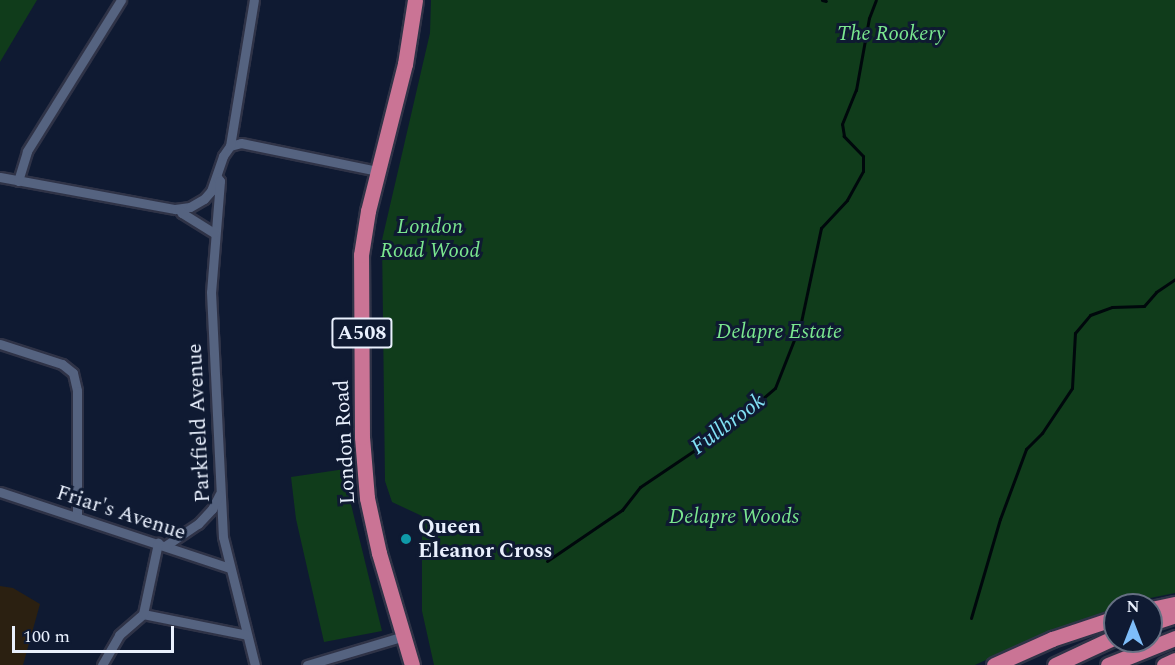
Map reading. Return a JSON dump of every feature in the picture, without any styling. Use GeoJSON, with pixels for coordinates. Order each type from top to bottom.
{"type":"FeatureCollection","features":[{"type":"Feature","properties":{"kind":"highway","name":"London Road"},"geometry":{"type":"LineString","coordinates":[[412,665],[379,553],[367,498],[362,437],[361,255],[378,171],[405,64],[415,0]]}},
{"type":"Feature","properties":{"kind":"highway"},"geometry":{"type":"LineString","coordinates":[[994,665],[1052,639],[1103,622]]}},
{"type":"Feature","properties":{"kind":"highway"},"geometry":{"type":"LineString","coordinates":[[1108,665],[1175,638]]}},
{"type":"Feature","properties":{"kind":"highway"},"geometry":{"type":"LineString","coordinates":[[1055,665],[1103,643]]}},
{"type":"Feature","properties":{"kind":"highway"},"geometry":{"type":"LineString","coordinates":[[1164,665],[1175,660]]}},
{"type":"Feature","properties":{"kind":"street"},"geometry":{"type":"LineString","coordinates":[[18,180],[27,151],[121,0]]}},
{"type":"Feature","properties":{"kind":"street"},"geometry":{"type":"LineString","coordinates":[[0,177],[179,208],[190,207],[204,199],[217,177],[221,162],[230,146],[254,0]]}},
{"type":"Feature","properties":{"kind":"street"},"geometry":{"type":"LineString","coordinates":[[230,146],[241,143],[378,171]]}},
{"type":"Feature","properties":{"kind":"street","name":"Parkfield Avenue"},"geometry":{"type":"LineString","coordinates":[[217,177],[220,181],[211,292],[223,537],[255,665]]}},
{"type":"Feature","properties":{"kind":"street"},"geometry":{"type":"LineString","coordinates":[[179,208],[182,213],[214,233]]}},
{"type":"Feature","properties":{"kind":"street"},"geometry":{"type":"LineString","coordinates":[[0,344],[62,364],[72,373],[77,391],[77,517]]}},
{"type":"Feature","properties":{"kind":"street","name":"Friar's Avenue"},"geometry":{"type":"LineString","coordinates":[[0,492],[230,568]]}},
{"type":"Feature","properties":{"kind":"street"},"geometry":{"type":"LineString","coordinates":[[102,665],[119,635],[143,614],[162,545],[198,525],[212,509],[220,493]]}},
{"type":"Feature","properties":{"kind":"street"},"geometry":{"type":"LineString","coordinates":[[143,614],[247,635]]}},
{"type":"Feature","properties":{"kind":"street"},"geometry":{"type":"LineString","coordinates":[[307,665],[404,636]]}},
{"type":"Feature","properties":{"kind":"shaded area"},"geometry":{"type":"Polygon","coordinates":[[[0,586],[13,588],[40,604],[23,665],[0,665],[0,586]]]}},
{"type":"Feature","properties":{"kind":"green space"},"geometry":{"type":"Polygon","coordinates":[[[0,0],[37,0],[0,62],[0,0]]]}},
{"type":"Feature","properties":{"kind":"green space","name":"Delapre Estate"},"geometry":{"type":"Polygon","coordinates":[[[431,0],[1175,0],[1175,593],[1163,595],[1163,593],[1103,593],[1103,612],[1038,636],[975,665],[434,665],[422,611],[422,516],[392,502],[385,481],[382,240],[430,33],[431,0]]]}},
{"type":"Feature","properties":{"kind":"green space"},"geometry":{"type":"Polygon","coordinates":[[[352,468],[347,488],[382,631],[324,642],[296,519],[291,477],[352,468]]]}},
{"type":"Feature","properties":{"kind":"waterway"},"geometry":{"type":"LineString","coordinates":[[822,0],[826,1]]}},
{"type":"Feature","properties":{"kind":"waterway","name":"Fullbrook"},"geometry":{"type":"LineString","coordinates":[[547,561],[622,510],[640,487],[729,427],[775,388],[801,322],[821,228],[847,200],[863,171],[863,156],[844,136],[842,124],[856,90],[869,18],[876,0]]}},
{"type":"Feature","properties":{"kind":"waterway"},"geometry":{"type":"LineString","coordinates":[[971,618],[1000,519],[1026,449],[1042,433],[1072,388],[1075,333],[1090,315],[1112,307],[1144,306],[1156,292],[1175,279]]}},
{"type":"Feature","properties":{"kind":"place","name":"Queen Eleanor Cross"},"geometry":{"type":"Point","coordinates":[406,539]}},
{"type":"Feature","properties":{"kind":"park label","name":"The Rookery"},"geometry":{"type":"Point","coordinates":[891,34]}},
{"type":"Feature","properties":{"kind":"park label","name":"London Road Wood"},"geometry":{"type":"Point","coordinates":[430,239]}},
{"type":"Feature","properties":{"kind":"park label","name":"Delapre Woods"},"geometry":{"type":"Point","coordinates":[734,517]}}]}
